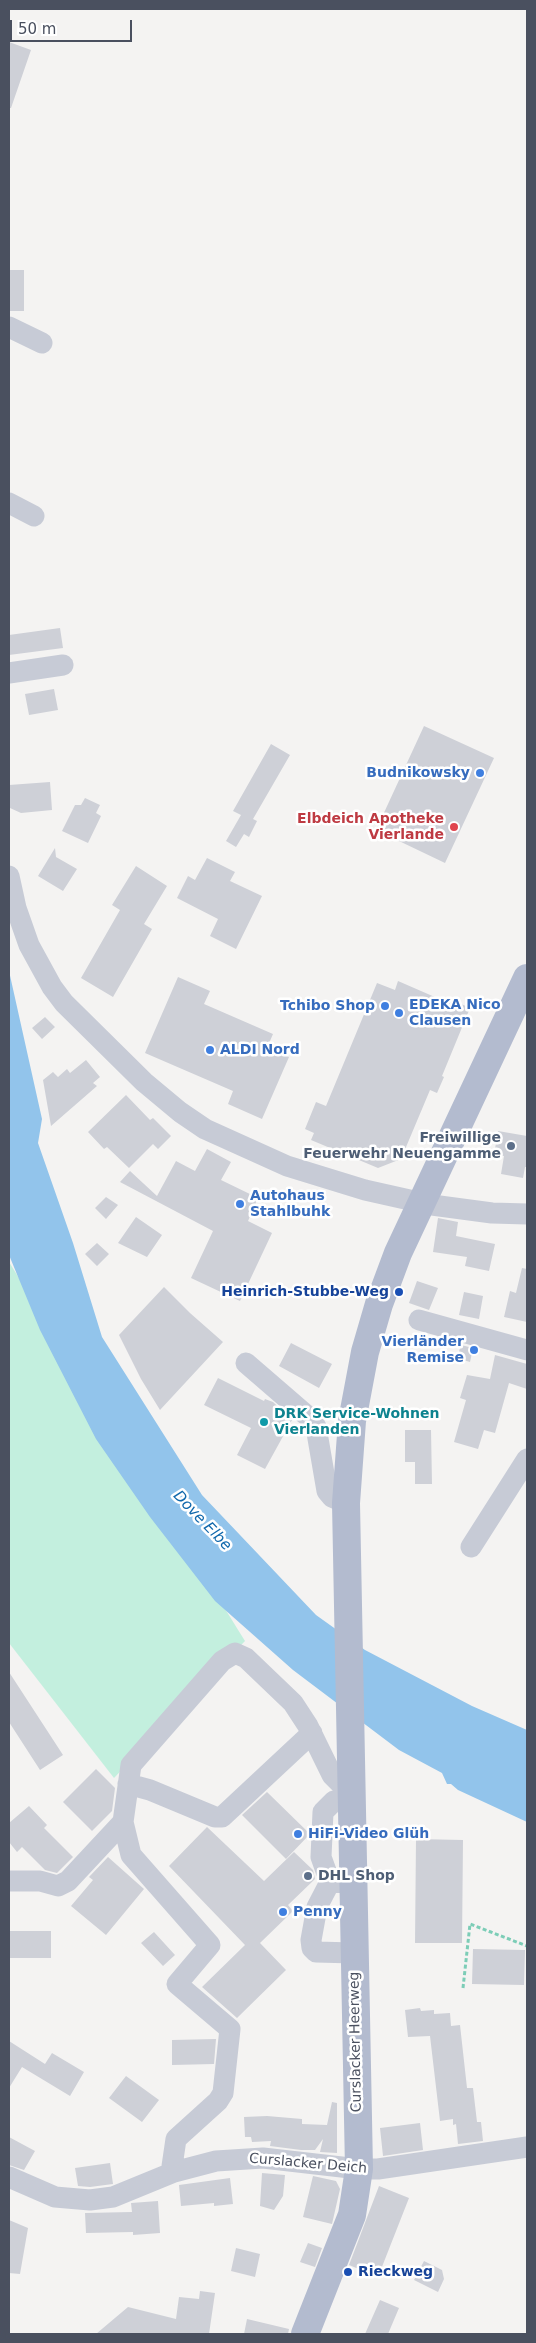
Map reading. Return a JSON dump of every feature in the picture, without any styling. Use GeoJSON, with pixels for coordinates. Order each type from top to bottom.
{"type":"FeatureCollection","features":[{"type":"Feature","properties":{"kind":"main road"},"geometry":{"type":"LineString","coordinates":[[346,1503],[352,1421],[365,1352],[384,1288],[421,1203],[527,978]]}},
{"type":"Feature","properties":{"kind":"main road","name":"Curslacker Heerweg"},"geometry":{"type":"LineString","coordinates":[[305,2334],[352,2215],[359,2169],[354,1952],[341,1882],[351,1797],[346,1503]]}},
{"type":"Feature","properties":{"kind":"street"},"geometry":{"type":"LineString","coordinates":[[9,326],[42,343]]}},
{"type":"Feature","properties":{"kind":"street"},"geometry":{"type":"LineString","coordinates":[[9,503],[34,516]]}},
{"type":"Feature","properties":{"kind":"street"},"geometry":{"type":"LineString","coordinates":[[9,673],[63,665]]}},
{"type":"Feature","properties":{"kind":"street"},"geometry":{"type":"LineString","coordinates":[[9,876],[29,945],[52,987],[64,1003],[124,1063],[180,1112],[205,1128],[259,1155],[296,1170],[364,1190],[421,1203],[492,1213],[527,1214]]}},
{"type":"Feature","properties":{"kind":"street"},"geometry":{"type":"LineString","coordinates":[[419,1320],[527,1350]]}},
{"type":"Feature","properties":{"kind":"street"},"geometry":{"type":"LineString","coordinates":[[246,1363],[312,1420],[316,1427],[327,1491],[332,1497],[346,1503]]}},
{"type":"Feature","properties":{"kind":"street"},"geometry":{"type":"LineString","coordinates":[[471,1547],[527,1459]]}},
{"type":"Feature","properties":{"kind":"street"},"geometry":{"type":"LineString","coordinates":[[171,2173],[176,2139],[218,2101],[222,2093],[230,2029],[177,1984],[210,1945],[131,1855],[123,1822],[131,1765],[222,1661],[235,1653],[246,1658],[293,1703],[312,1733],[332,1775],[351,1797]]}},
{"type":"Feature","properties":{"kind":"street"},"geometry":{"type":"LineString","coordinates":[[128,1784],[150,1790],[215,1817],[222,1817],[312,1733]]}},
{"type":"Feature","properties":{"kind":"street"},"geometry":{"type":"LineString","coordinates":[[9,1881],[40,1881],[58,1886],[68,1881],[123,1822]]}},
{"type":"Feature","properties":{"kind":"street"},"geometry":{"type":"LineString","coordinates":[[341,1882],[318,1907],[311,1940],[312,1948],[316,1952],[354,1952]]}},
{"type":"Feature","properties":{"kind":"street","name":"Curslacker Deich"},"geometry":{"type":"LineString","coordinates":[[9,2178],[55,2197],[90,2200],[113,2197],[171,2173],[216,2161],[240,2158],[300,2161],[359,2169],[433,2162],[527,2147]]}},
{"type":"Feature","properties":{"kind":"path"},"geometry":{"type":"LineString","coordinates":[[463,1988],[470,1924],[527,1946]]}},
{"type":"Feature","properties":{"kind":"green space"},"geometry":{"type":"Polygon","coordinates":[[[9,1262],[245,1641],[114,1778],[9,1643],[9,1262]]]}},
{"type":"Feature","properties":{"kind":"water","name":"Dove Elbe"},"geometry":{"type":"Polygon","coordinates":[[[9,971],[42,1119],[38,1143],[73,1243],[102,1337],[202,1495],[316,1615],[365,1650],[472,1706],[527,1730],[527,1822],[458,1790],[451,1784],[447,1784],[442,1773],[399,1750],[293,1670],[215,1601],[150,1517],[96,1439],[40,1330],[9,1255],[9,971]]]}},
{"type":"Feature","properties":{"kind":"building"},"geometry":{"type":"Polygon","coordinates":[[[9,42],[31,50],[11,108],[9,108],[9,42]]]}},
{"type":"Feature","properties":{"kind":"building"},"geometry":{"type":"Polygon","coordinates":[[[9,270],[24,270],[24,311],[9,311],[9,270]]]}},
{"type":"Feature","properties":{"kind":"building"},"geometry":{"type":"Polygon","coordinates":[[[60,628],[63,648],[9,655],[9,635],[60,628]]]}},
{"type":"Feature","properties":{"kind":"building"},"geometry":{"type":"Polygon","coordinates":[[[54,689],[58,710],[29,715],[25,694],[54,689]]]}},
{"type":"Feature","properties":{"kind":"building"},"geometry":{"type":"Polygon","coordinates":[[[424,726],[494,758],[445,863],[376,830],[424,726]]]}},
{"type":"Feature","properties":{"kind":"building"},"geometry":{"type":"Polygon","coordinates":[[[271,744],[290,755],[253,819],[257,821],[249,837],[244,834],[236,847],[226,841],[241,815],[233,811],[271,744]]]}},
{"type":"Feature","properties":{"kind":"building"},"geometry":{"type":"Polygon","coordinates":[[[50,782],[52,810],[21,813],[10,808],[9,785],[50,782]]]}},
{"type":"Feature","properties":{"kind":"building"},"geometry":{"type":"Polygon","coordinates":[[[85,798],[100,805],[96,813],[101,816],[88,843],[62,831],[75,805],[81,805],[85,798]]]}},
{"type":"Feature","properties":{"kind":"building"},"geometry":{"type":"Polygon","coordinates":[[[55,848],[56,857],[77,869],[63,891],[38,876],[55,848]]]}},
{"type":"Feature","properties":{"kind":"building"},"geometry":{"type":"Polygon","coordinates":[[[207,858],[235,872],[230,881],[262,896],[236,949],[210,936],[218,919],[177,898],[188,876],[195,880],[207,858]]]}},
{"type":"Feature","properties":{"kind":"building"},"geometry":{"type":"Polygon","coordinates":[[[136,866],[167,886],[144,924],[152,929],[113,997],[81,978],[120,910],[112,905],[136,866]]]}},
{"type":"Feature","properties":{"kind":"building","name":"ALDI Nord"},"geometry":{"type":"Polygon","coordinates":[[[178,977],[210,991],[204,1004],[273,1034],[267,1048],[289,1057],[262,1119],[228,1104],[233,1091],[145,1053],[178,977]]]}},
{"type":"Feature","properties":{"kind":"building"},"geometry":{"type":"Polygon","coordinates":[[[398,981],[444,1001],[446,997],[470,1008],[437,1093],[430,1090],[401,1159],[378,1168],[311,1140],[314,1133],[305,1129],[316,1102],[326,1106],[377,983],[395,990],[398,981]]]}},
{"type":"Feature","properties":{"kind":"building"},"geometry":{"type":"Polygon","coordinates":[[[45,1017],[55,1027],[42,1039],[32,1028],[45,1017]]]}},
{"type":"Feature","properties":{"kind":"building"},"geometry":{"type":"Polygon","coordinates":[[[86,1060],[100,1077],[93,1083],[97,1086],[51,1126],[43,1080],[53,1072],[58,1077],[67,1069],[70,1073],[86,1060]]]}},
{"type":"Feature","properties":{"kind":"building"},"geometry":{"type":"Polygon","coordinates":[[[126,1095],[150,1120],[153,1118],[171,1136],[158,1149],[153,1144],[129,1168],[107,1147],[104,1149],[88,1132],[126,1095]]]}},
{"type":"Feature","properties":{"kind":"building","name":"Freiwillige Feuerwehr Neuengamme"},"geometry":{"type":"Polygon","coordinates":[[[498,1131],[527,1136],[527,1167],[525,1167],[523,1178],[501,1174],[504,1156],[494,1155],[498,1131]]]}},
{"type":"Feature","properties":{"kind":"building"},"geometry":{"type":"Polygon","coordinates":[[[207,1149],[231,1162],[221,1180],[254,1196],[256,1203],[248,1221],[272,1233],[240,1301],[191,1278],[213,1231],[120,1182],[130,1171],[157,1196],[176,1161],[195,1171],[207,1149]]]}},
{"type":"Feature","properties":{"kind":"building"},"geometry":{"type":"Polygon","coordinates":[[[106,1197],[118,1205],[106,1219],[95,1208],[106,1197]]]}},
{"type":"Feature","properties":{"kind":"building"},"geometry":{"type":"Polygon","coordinates":[[[136,1217],[162,1235],[147,1257],[118,1243],[136,1217]]]}},
{"type":"Feature","properties":{"kind":"building"},"geometry":{"type":"Polygon","coordinates":[[[438,1218],[458,1222],[456,1236],[495,1244],[489,1271],[465,1266],[467,1257],[433,1252],[438,1218]]]}},
{"type":"Feature","properties":{"kind":"building"},"geometry":{"type":"Polygon","coordinates":[[[97,1243],[109,1254],[97,1266],[85,1254],[97,1243]]]}},
{"type":"Feature","properties":{"kind":"building"},"geometry":{"type":"Polygon","coordinates":[[[522,1268],[527,1269],[527,1322],[504,1317],[510,1291],[516,1293],[522,1268]]]}},
{"type":"Feature","properties":{"kind":"building"},"geometry":{"type":"Polygon","coordinates":[[[417,1281],[438,1288],[429,1310],[409,1303],[417,1281]]]}},
{"type":"Feature","properties":{"kind":"building"},"geometry":{"type":"Polygon","coordinates":[[[164,1287],[223,1342],[160,1410],[141,1379],[119,1335],[164,1287]]]}},
{"type":"Feature","properties":{"kind":"building"},"geometry":{"type":"Polygon","coordinates":[[[464,1292],[483,1296],[479,1319],[459,1315],[464,1292]]]}},
{"type":"Feature","properties":{"kind":"building"},"geometry":{"type":"Polygon","coordinates":[[[291,1343],[332,1364],[319,1388],[279,1366],[291,1343]]]}},
{"type":"Feature","properties":{"kind":"building"},"geometry":{"type":"Polygon","coordinates":[[[461,1345],[473,1348],[470,1362],[457,1358],[461,1345]]]}},
{"type":"Feature","properties":{"kind":"building"},"geometry":{"type":"Polygon","coordinates":[[[495,1355],[527,1364],[527,1389],[509,1383],[495,1433],[484,1430],[478,1449],[454,1442],[466,1400],[460,1398],[467,1375],[490,1379],[495,1355]]]}},
{"type":"Feature","properties":{"kind":"building","name":"DRK Service-Wohnen Vierlanden"},"geometry":{"type":"Polygon","coordinates":[[[218,1378],[264,1401],[265,1399],[273,1402],[292,1420],[265,1469],[237,1455],[251,1428],[204,1405],[218,1378]]]}},
{"type":"Feature","properties":{"kind":"building"},"geometry":{"type":"Polygon","coordinates":[[[405,1430],[431,1430],[432,1484],[415,1484],[415,1462],[405,1462],[405,1430]]]}},
{"type":"Feature","properties":{"kind":"building"},"geometry":{"type":"Polygon","coordinates":[[[9,1672],[63,1755],[40,1770],[9,1722],[9,1672]]]}},
{"type":"Feature","properties":{"kind":"building"},"geometry":{"type":"Polygon","coordinates":[[[96,1769],[115,1788],[112,1811],[92,1831],[63,1802],[96,1769]]]}},
{"type":"Feature","properties":{"kind":"building"},"geometry":{"type":"Polygon","coordinates":[[[267,1792],[310,1834],[286,1859],[242,1815],[267,1792]]]}},
{"type":"Feature","properties":{"kind":"building"},"geometry":{"type":"Polygon","coordinates":[[[29,1806],[47,1825],[44,1828],[73,1857],[57,1873],[45,1870],[22,1847],[17,1852],[9,1842],[9,1823],[29,1806]]]}},
{"type":"Feature","properties":{"kind":"building"},"geometry":{"type":"Polygon","coordinates":[[[207,1827],[264,1881],[294,1852],[313,1870],[315,1879],[288,1905],[293,1911],[260,1943],[286,1970],[237,2018],[202,1987],[245,1945],[169,1866],[207,1827]]]}},
{"type":"Feature","properties":{"kind":"building"},"geometry":{"type":"Polygon","coordinates":[[[416,1839],[463,1840],[462,1943],[415,1943],[416,1839]]]}},
{"type":"Feature","properties":{"kind":"building"},"geometry":{"type":"Polygon","coordinates":[[[108,1857],[144,1889],[106,1935],[71,1906],[93,1880],[89,1877],[108,1857]]]}},
{"type":"Feature","properties":{"kind":"building"},"geometry":{"type":"Polygon","coordinates":[[[9,1931],[51,1931],[51,1958],[9,1958],[9,1931]]]}},
{"type":"Feature","properties":{"kind":"building"},"geometry":{"type":"Polygon","coordinates":[[[154,1932],[175,1955],[163,1966],[141,1943],[154,1932]]]}},
{"type":"Feature","properties":{"kind":"building"},"geometry":{"type":"Polygon","coordinates":[[[473,1949],[525,1950],[524,1985],[472,1984],[473,1949]]]}},
{"type":"Feature","properties":{"kind":"building"},"geometry":{"type":"Polygon","coordinates":[[[420,2008],[421,2011],[434,2010],[434,2014],[450,2013],[451,2026],[460,2025],[467,2088],[473,2088],[477,2122],[481,2122],[483,2141],[458,2144],[456,2124],[453,2125],[453,2119],[440,2121],[430,2036],[408,2037],[405,2010],[420,2008]]]}},
{"type":"Feature","properties":{"kind":"building"},"geometry":{"type":"Polygon","coordinates":[[[216,2039],[214,2064],[172,2065],[172,2040],[216,2039]]]}},
{"type":"Feature","properties":{"kind":"building"},"geometry":{"type":"Polygon","coordinates":[[[9,2041],[45,2064],[52,2053],[84,2072],[70,2096],[22,2067],[9,2088],[9,2041]]]}},
{"type":"Feature","properties":{"kind":"building"},"geometry":{"type":"Polygon","coordinates":[[[126,2076],[159,2100],[142,2122],[109,2098],[126,2076]]]}},
{"type":"Feature","properties":{"kind":"building"},"geometry":{"type":"Polygon","coordinates":[[[332,2102],[337,2103],[337,2153],[320,2152],[323,2139],[315,2150],[301,2150],[270,2146],[271,2141],[252,2142],[251,2137],[245,2137],[244,2117],[267,2116],[302,2119],[302,2124],[327,2125],[332,2102]]]}},
{"type":"Feature","properties":{"kind":"building"},"geometry":{"type":"Polygon","coordinates":[[[420,2123],[423,2150],[383,2156],[380,2128],[420,2123]]]}},
{"type":"Feature","properties":{"kind":"building"},"geometry":{"type":"Polygon","coordinates":[[[9,2137],[35,2151],[24,2170],[9,2165],[9,2137]]]}},
{"type":"Feature","properties":{"kind":"building"},"geometry":{"type":"Polygon","coordinates":[[[110,2163],[113,2184],[90,2187],[78,2186],[75,2168],[110,2163]]]}},
{"type":"Feature","properties":{"kind":"building"},"geometry":{"type":"Polygon","coordinates":[[[262,2173],[285,2175],[283,2196],[274,2210],[260,2206],[262,2173]]]}},
{"type":"Feature","properties":{"kind":"building"},"geometry":{"type":"Polygon","coordinates":[[[313,2176],[336,2181],[340,2189],[332,2224],[303,2217],[313,2176]]]}},
{"type":"Feature","properties":{"kind":"building"},"geometry":{"type":"Polygon","coordinates":[[[230,2178],[233,2204],[214,2206],[214,2203],[181,2206],[179,2185],[230,2178]]]}},
{"type":"Feature","properties":{"kind":"building"},"geometry":{"type":"Polygon","coordinates":[[[379,2186],[409,2198],[378,2277],[349,2265],[379,2186]]]}},
{"type":"Feature","properties":{"kind":"building"},"geometry":{"type":"Polygon","coordinates":[[[158,2201],[160,2233],[133,2235],[133,2232],[86,2233],[85,2213],[132,2212],[131,2203],[158,2201]]]}},
{"type":"Feature","properties":{"kind":"building"},"geometry":{"type":"Polygon","coordinates":[[[9,2220],[28,2228],[20,2274],[9,2273],[9,2220]]]}},
{"type":"Feature","properties":{"kind":"building"},"geometry":{"type":"Polygon","coordinates":[[[308,2243],[322,2248],[315,2267],[300,2262],[308,2243]]]}},
{"type":"Feature","properties":{"kind":"building"},"geometry":{"type":"Polygon","coordinates":[[[236,2248],[260,2254],[255,2277],[231,2271],[236,2248]]]}},
{"type":"Feature","properties":{"kind":"building"},"geometry":{"type":"Polygon","coordinates":[[[424,2261],[442,2270],[444,2279],[438,2292],[414,2280],[424,2261]]]}},
{"type":"Feature","properties":{"kind":"building"},"geometry":{"type":"Polygon","coordinates":[[[200,2291],[215,2293],[209,2334],[96,2334],[128,2307],[176,2319],[179,2297],[199,2299],[200,2291]]]}},
{"type":"Feature","properties":{"kind":"building"},"geometry":{"type":"Polygon","coordinates":[[[380,2300],[399,2308],[388,2334],[365,2334],[380,2300]]]}},
{"type":"Feature","properties":{"kind":"building"},"geometry":{"type":"Polygon","coordinates":[[[247,2319],[289,2329],[288,2334],[244,2334],[247,2319]]]}},
{"type":"Feature","properties":{"kind":"place","name":"Budnikowsky"},"geometry":{"type":"Point","coordinates":[480,773]}},
{"type":"Feature","properties":{"kind":"place","name":"Elbdeich Apotheke Vierlande"},"geometry":{"type":"Point","coordinates":[454,827]}},
{"type":"Feature","properties":{"kind":"place","name":"Tchibo Shop"},"geometry":{"type":"Point","coordinates":[385,1006]}},
{"type":"Feature","properties":{"kind":"place","name":"EDEKA Nico Clausen"},"geometry":{"type":"Point","coordinates":[399,1013]}},
{"type":"Feature","properties":{"kind":"place","name":"ALDI Nord"},"geometry":{"type":"Point","coordinates":[210,1050]}},
{"type":"Feature","properties":{"kind":"place","name":"Freiwillige Feuerwehr Neuengamme"},"geometry":{"type":"Point","coordinates":[511,1146]}},
{"type":"Feature","properties":{"kind":"place","name":"Autohaus Stahlbuhk"},"geometry":{"type":"Point","coordinates":[240,1204]}},
{"type":"Feature","properties":{"kind":"place","name":"Heinrich-Stubbe-Weg"},"geometry":{"type":"Point","coordinates":[399,1292]}},
{"type":"Feature","properties":{"kind":"place","name":"Vierländer Remise"},"geometry":{"type":"Point","coordinates":[474,1350]}},
{"type":"Feature","properties":{"kind":"place","name":"DRK Service-Wohnen Vierlanden"},"geometry":{"type":"Point","coordinates":[264,1422]}},
{"type":"Feature","properties":{"kind":"place","name":"HiFi-Video Glüh"},"geometry":{"type":"Point","coordinates":[298,1834]}},
{"type":"Feature","properties":{"kind":"place","name":"DHL Shop"},"geometry":{"type":"Point","coordinates":[308,1876]}},
{"type":"Feature","properties":{"kind":"place","name":"Penny"},"geometry":{"type":"Point","coordinates":[283,1912]}},
{"type":"Feature","properties":{"kind":"place","name":"Rieckweg"},"geometry":{"type":"Point","coordinates":[348,2272]}}]}
